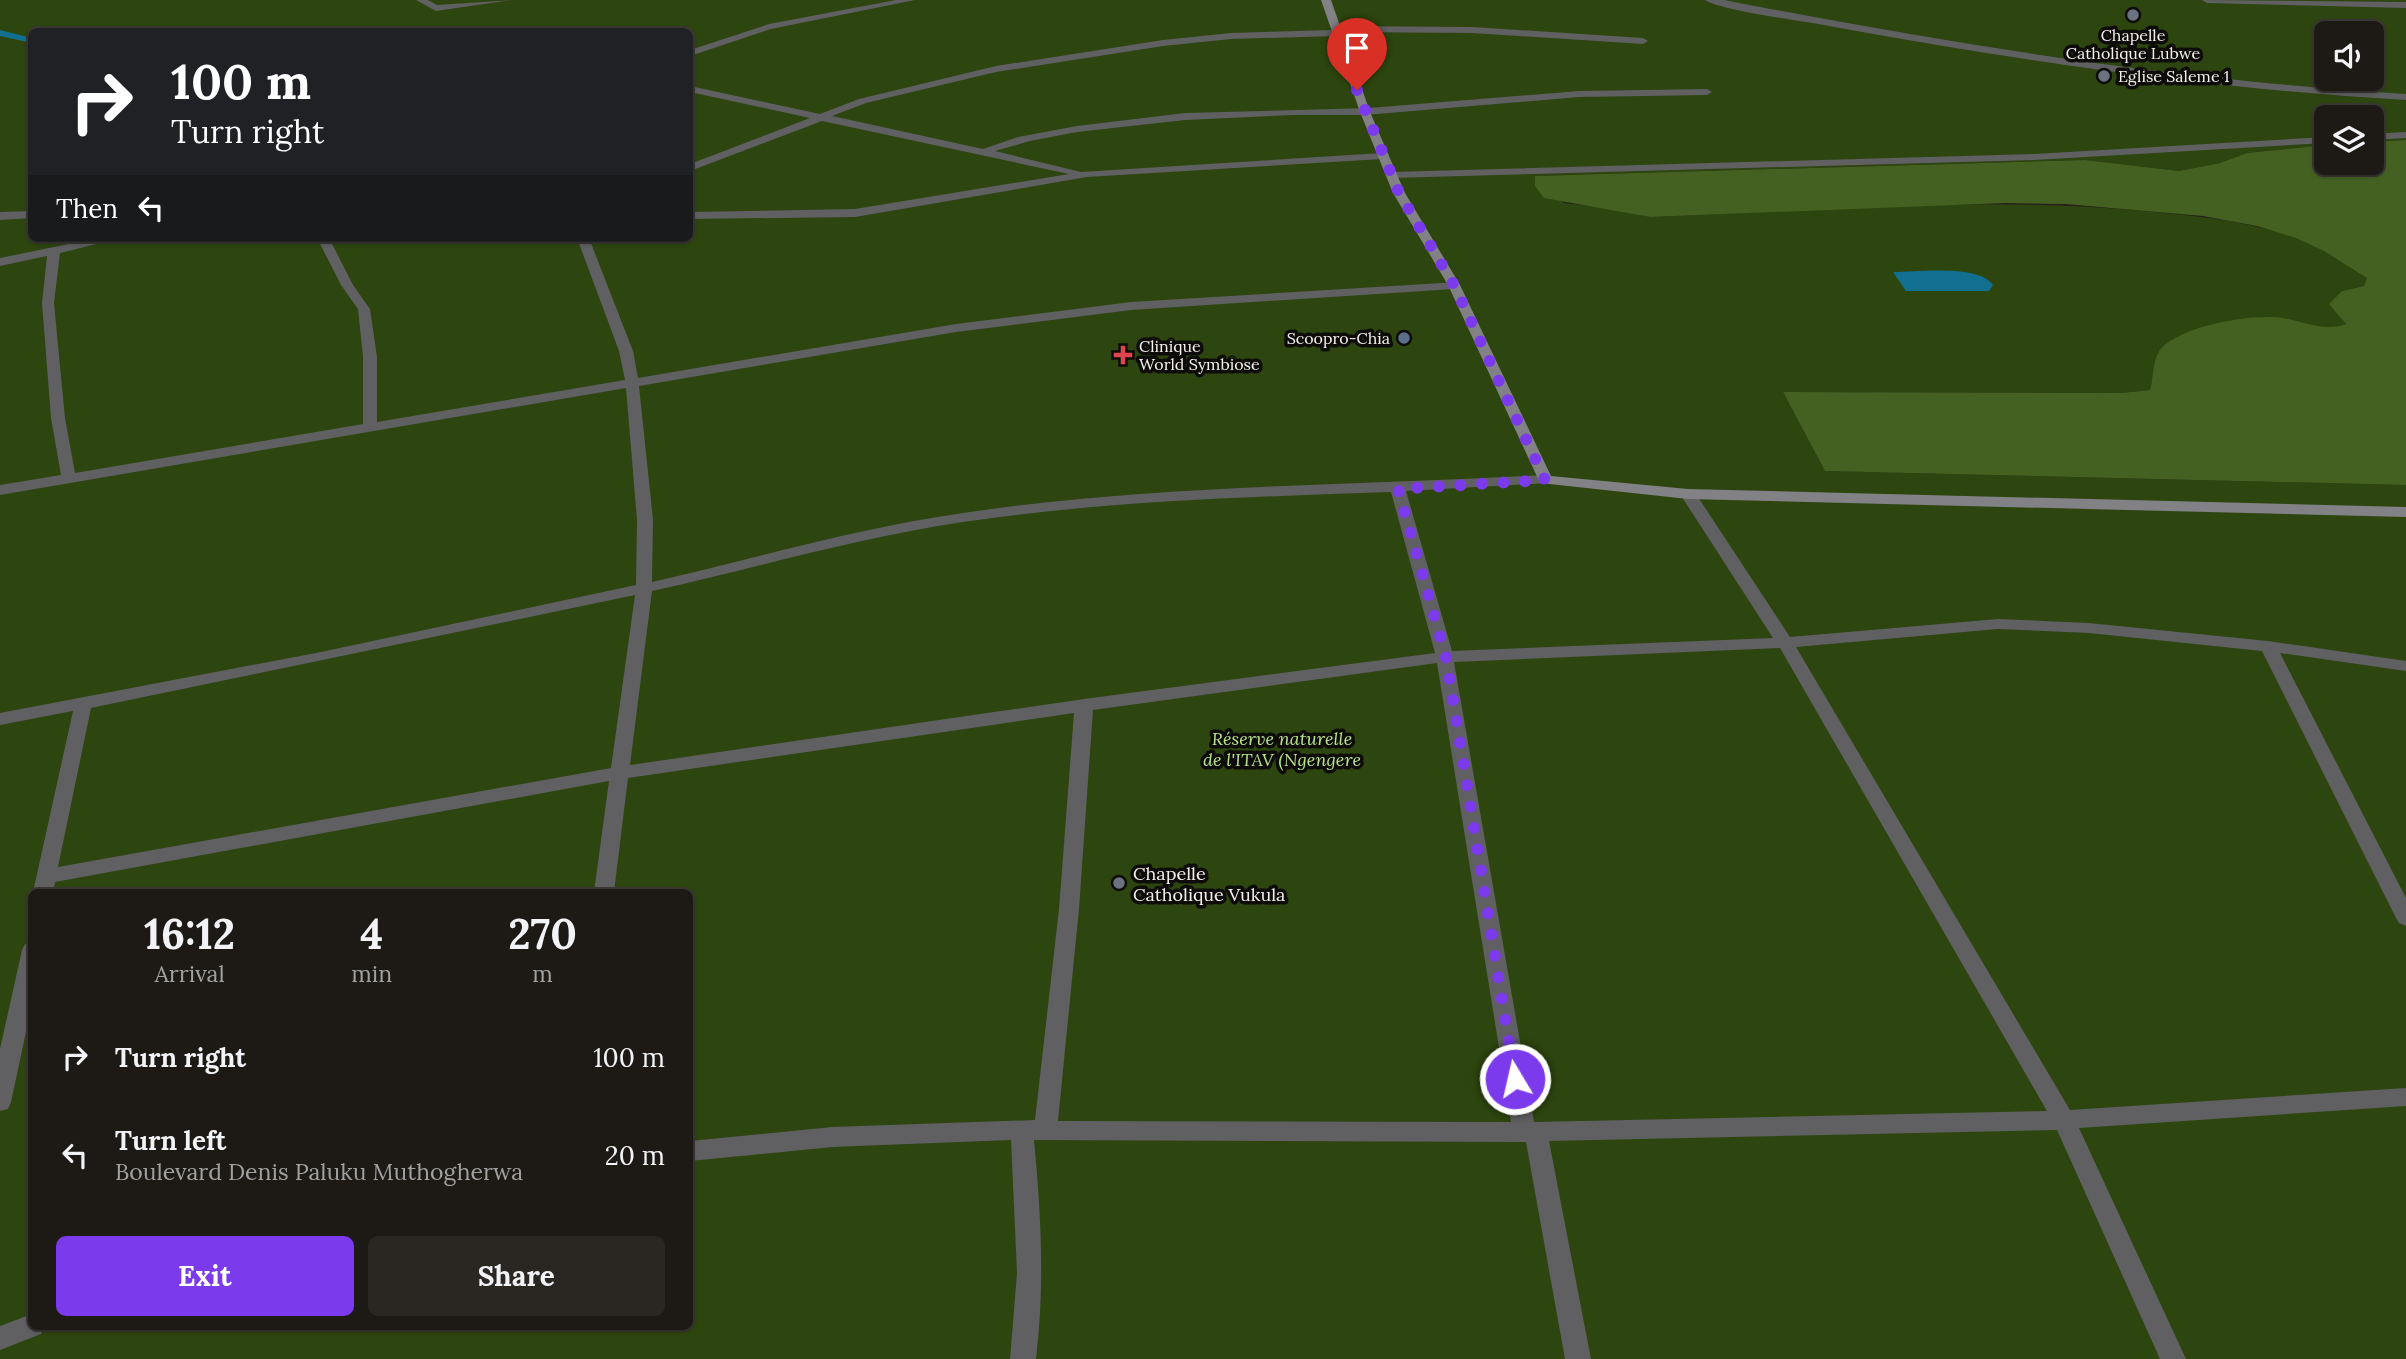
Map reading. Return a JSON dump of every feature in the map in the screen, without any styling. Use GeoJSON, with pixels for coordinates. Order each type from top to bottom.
{"type":"FeatureCollection","features":[{"type":"Feature","properties":{"kind":"street"},"geometry":{"type":"LineString","coordinates":[[421,0],[436,8],[507,0]]}},
{"type":"Feature","properties":{"kind":"street"},"geometry":{"type":"LineString","coordinates":[[693,51],[769,27],[910,0]]}},
{"type":"Feature","properties":{"kind":"street"},"geometry":{"type":"LineString","coordinates":[[1326,0],[1382,156],[1454,285],[1545,480]]}},
{"type":"Feature","properties":{"kind":"street"},"geometry":{"type":"LineString","coordinates":[[1710,0],[1892,35],[2152,75],[2330,94],[2406,97]]}},
{"type":"Feature","properties":{"kind":"street"},"geometry":{"type":"LineString","coordinates":[[2207,0],[2406,5]]}},
{"type":"Feature","properties":{"kind":"street"},"geometry":{"type":"LineString","coordinates":[[693,167],[819,116],[898,91],[996,69],[1163,43],[1231,36],[1336,31],[1472,30],[1643,41]]}},
{"type":"Feature","properties":{"kind":"street"},"geometry":{"type":"LineString","coordinates":[[693,90],[1087,174]]}},
{"type":"Feature","properties":{"kind":"street"},"geometry":{"type":"LineString","coordinates":[[984,152],[1037,136],[1128,122],[1186,117],[1365,111],[1662,91],[1707,92]]}},
{"type":"Feature","properties":{"kind":"street"},"geometry":{"type":"LineString","coordinates":[[2384,136],[2406,135]]}},
{"type":"Feature","properties":{"kind":"street"},"geometry":{"type":"LineString","coordinates":[[1391,175],[2021,158],[2314,141]]}},
{"type":"Feature","properties":{"kind":"street"},"geometry":{"type":"LineString","coordinates":[[693,216],[855,213],[1087,174],[1382,156]]}},
{"type":"Feature","properties":{"kind":"street"},"geometry":{"type":"LineString","coordinates":[[0,216],[28,214]]}},
{"type":"Feature","properties":{"kind":"street"},"geometry":{"type":"LineString","coordinates":[[0,262],[96,242]]}},
{"type":"Feature","properties":{"kind":"street"},"geometry":{"type":"LineString","coordinates":[[325,242],[347,285],[364,309],[370,356],[370,427]]}},
{"type":"Feature","properties":{"kind":"street"},"geometry":{"type":"LineString","coordinates":[[585,242],[626,351],[632,381],[645,520],[644,589],[604,889]]}},
{"type":"Feature","properties":{"kind":"street"},"geometry":{"type":"LineString","coordinates":[[54,251],[48,303],[58,418],[69,478]]}},
{"type":"Feature","properties":{"kind":"street"},"geometry":{"type":"LineString","coordinates":[[0,490],[956,328],[1200,301],[1454,285]]}},
{"type":"Feature","properties":{"kind":"street"},"geometry":{"type":"LineString","coordinates":[[0,719],[644,589],[801,549],[961,517],[1122,499],[1398,489],[1545,480],[1688,494],[2406,512]]}},
{"type":"Feature","properties":{"kind":"street"},"geometry":{"type":"LineString","coordinates":[[1398,489],[1446,657],[1530,1132],[1578,1359]]}},
{"type":"Feature","properties":{"kind":"street"},"geometry":{"type":"LineString","coordinates":[[1688,494],[1785,643],[2064,1120],[2173,1359]]}},
{"type":"Feature","properties":{"kind":"street"},"geometry":{"type":"LineString","coordinates":[[82,704],[45,884],[620,773],[1084,705],[1446,657],[1785,643],[1998,624],[2089,628],[2268,646],[2406,666]]}},
{"type":"Feature","properties":{"kind":"street"},"geometry":{"type":"LineString","coordinates":[[2268,646],[2406,918]]}},
{"type":"Feature","properties":{"kind":"street"},"geometry":{"type":"LineString","coordinates":[[1023,1359],[1028,1325],[1034,1130],[1069,909],[1084,705]]}},
{"type":"Feature","properties":{"kind":"street"},"geometry":{"type":"LineString","coordinates":[[0,1102],[28,969]]}},
{"type":"Feature","properties":{"kind":"street"},"geometry":{"type":"LineString","coordinates":[[693,1151],[832,1137],[1034,1130],[1530,1132],[2064,1120],[2406,1097]]}},
{"type":"Feature","properties":{"kind":"street"},"geometry":{"type":"LineString","coordinates":[[0,1338],[28,1328]]}},
{"type":"Feature","properties":{"kind":"green space","name":"Réserve naturelle de l'ITAV (Ngengere"},"geometry":{"type":"Polygon","coordinates":[[[0,0],[2406,0],[2406,140],[2384,141],[2384,105],[2314,105],[2314,146],[2247,153],[2220,163],[2179,171],[2085,160],[1535,176],[1564,203],[1650,217],[1891,206],[2012,204],[2193,216],[2254,226],[2294,237],[2323,250],[2368,278],[2364,286],[2342,291],[2330,304],[2346,324],[2333,329],[2279,318],[2243,319],[2158,352],[2150,390],[2121,393],[1783,392],[1825,471],[2406,485],[2406,1359],[0,1359],[0,0]]]}},
{"type":"Feature","properties":{"kind":"green space"},"geometry":{"type":"Polygon","coordinates":[[[2406,140],[2406,485],[1825,471],[1783,392],[2121,393],[2150,390],[2158,353],[2180,335],[2197,329],[2235,320],[2270,317],[2323,327],[2346,324],[2329,304],[2342,291],[2364,286],[2367,278],[2324,251],[2296,238],[2257,226],[2203,216],[2066,204],[2005,203],[1650,217],[1544,198],[1535,186],[1535,176],[2085,160],[2179,171],[2220,163],[2247,153],[2314,146],[2314,175],[2384,175],[2384,141],[2406,140]]]}},
{"type":"Feature","properties":{"kind":"water"},"geometry":{"type":"Polygon","coordinates":[[[1893,272],[1962,272],[1986,278],[1993,285],[1989,291],[1906,291],[1893,272]]]}},
{"type":"Feature","properties":{"kind":"waterway"},"geometry":{"type":"LineString","coordinates":[[0,33],[28,40]]}},
{"type":"Feature","properties":{"kind":"place","name":"Chapelle Catholique Lubwe"},"geometry":{"type":"Point","coordinates":[2133,15]}},
{"type":"Feature","properties":{"kind":"place","name":"Eglise Saleme 1"},"geometry":{"type":"Point","coordinates":[2104,76]}},
{"type":"Feature","properties":{"kind":"place","name":"Scoopro-Chia"},"geometry":{"type":"Point","coordinates":[1404,338]}},
{"type":"Feature","properties":{"kind":"place","name":"Clinique World Symbiose"},"geometry":{"type":"Point","coordinates":[1123,355]}},
{"type":"Feature","properties":{"kind":"place","name":"Chapelle Catholique Vukula"},"geometry":{"type":"Point","coordinates":[1119,883]}},
{"type":"Feature","properties":{"kind":"route"},"geometry":{"type":"LineString","coordinates":[[1357,90],[1399,193],[1454,285],[1545,480],[1398,489],[1446,657],[1515,1079]]}}]}
